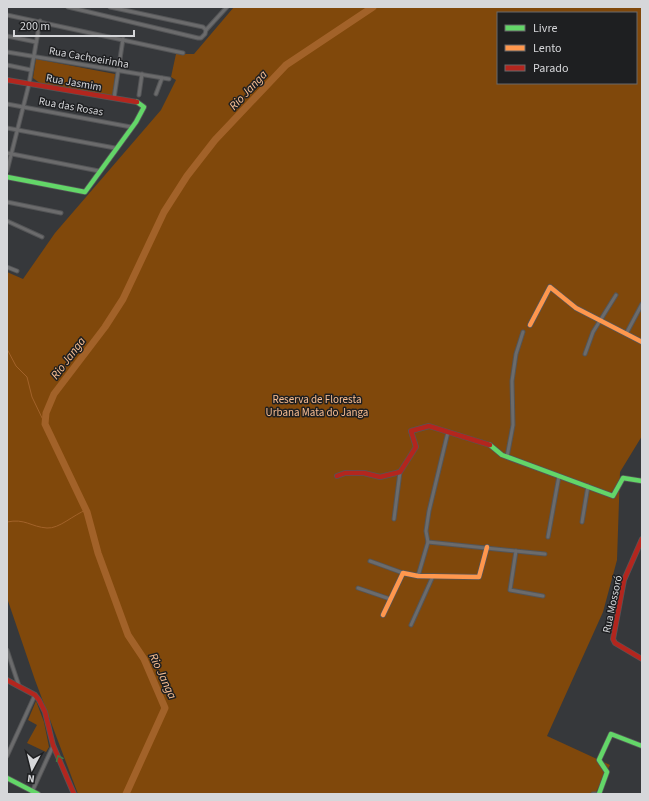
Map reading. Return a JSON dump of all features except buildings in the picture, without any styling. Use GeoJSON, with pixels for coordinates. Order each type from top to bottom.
{"type":"FeatureCollection","features":[{"type":"Feature","properties":{"kind":"street"},"geometry":{"type":"LineString","coordinates":[[68,7],[198,38],[204,37],[205,28],[227,7]]}},
{"type":"Feature","properties":{"kind":"street"},"geometry":{"type":"LineString","coordinates":[[112,17],[112,7],[205,28]]}},
{"type":"Feature","properties":{"kind":"street"},"geometry":{"type":"LineString","coordinates":[[7,15],[183,53]]}},
{"type":"Feature","properties":{"kind":"street"},"geometry":{"type":"LineString","coordinates":[[7,171],[29,84],[40,21]]}},
{"type":"Feature","properties":{"kind":"street"},"geometry":{"type":"LineString","coordinates":[[7,36],[36,42]]}},
{"type":"Feature","properties":{"kind":"street"},"geometry":{"type":"LineString","coordinates":[[114,98],[123,40]]}},
{"type":"Feature","properties":{"kind":"street","name":"Rua Cachoeirinha"},"geometry":{"type":"LineString","coordinates":[[7,52],[169,79]]}},
{"type":"Feature","properties":{"kind":"street"},"geometry":{"type":"LineString","coordinates":[[7,65],[31,70]]}},
{"type":"Feature","properties":{"kind":"street"},"geometry":{"type":"LineString","coordinates":[[138,95],[142,74]]}},
{"type":"Feature","properties":{"kind":"street"},"geometry":{"type":"LineString","coordinates":[[156,94],[162,78]]}},
{"type":"Feature","properties":{"kind":"street","name":"Rua Jasmim"},"geometry":{"type":"LineString","coordinates":[[7,80],[138,102],[143,105],[143,109],[131,127]]}},
{"type":"Feature","properties":{"kind":"street","name":"Rua das Rosas"},"geometry":{"type":"LineString","coordinates":[[7,104],[131,127]]}},
{"type":"Feature","properties":{"kind":"street"},"geometry":{"type":"LineString","coordinates":[[7,177],[84,192],[131,127]]}},
{"type":"Feature","properties":{"kind":"street"},"geometry":{"type":"LineString","coordinates":[[7,128],[116,148]]}},
{"type":"Feature","properties":{"kind":"street"},"geometry":{"type":"LineString","coordinates":[[7,152],[99,170]]}},
{"type":"Feature","properties":{"kind":"street"},"geometry":{"type":"LineString","coordinates":[[7,202],[61,212]]}},
{"type":"Feature","properties":{"kind":"street"},"geometry":{"type":"LineString","coordinates":[[7,221],[42,237]]}},
{"type":"Feature","properties":{"kind":"street"},"geometry":{"type":"LineString","coordinates":[[7,267],[17,272]]}},
{"type":"Feature","properties":{"kind":"street"},"geometry":{"type":"LineString","coordinates":[[530,325],[550,287],[576,308],[642,342]]}},
{"type":"Feature","properties":{"kind":"street"},"geometry":{"type":"LineString","coordinates":[[586,354],[593,332],[616,295]]}},
{"type":"Feature","properties":{"kind":"street"},"geometry":{"type":"LineString","coordinates":[[626,334],[642,304]]}},
{"type":"Feature","properties":{"kind":"street"},"geometry":{"type":"LineString","coordinates":[[507,457],[513,425],[512,382],[516,354],[523,332]]}},
{"type":"Feature","properties":{"kind":"street"},"geometry":{"type":"LineString","coordinates":[[394,519],[400,472],[416,447],[411,431],[429,426],[489,445],[507,457],[613,496],[623,478],[642,481]]}},
{"type":"Feature","properties":{"kind":"street"},"geometry":{"type":"LineString","coordinates":[[418,576],[428,542],[426,530],[429,511],[448,432]]}},
{"type":"Feature","properties":{"kind":"street"},"geometry":{"type":"LineString","coordinates":[[337,476],[345,473],[358,473],[380,477],[400,472]]}},
{"type":"Feature","properties":{"kind":"street"},"geometry":{"type":"LineString","coordinates":[[548,537],[559,476]]}},
{"type":"Feature","properties":{"kind":"street"},"geometry":{"type":"LineString","coordinates":[[582,522],[588,486]]}},
{"type":"Feature","properties":{"kind":"street","name":"Rua Mossoró"},"geometry":{"type":"LineString","coordinates":[[642,539],[624,580],[613,636],[615,643],[642,659]]}},
{"type":"Feature","properties":{"kind":"street"},"geometry":{"type":"LineString","coordinates":[[428,542],[545,554]]}},
{"type":"Feature","properties":{"kind":"street"},"geometry":{"type":"LineString","coordinates":[[370,561],[403,573],[418,576],[479,577],[487,547]]}},
{"type":"Feature","properties":{"kind":"street"},"geometry":{"type":"LineString","coordinates":[[516,551],[510,590],[543,596]]}},
{"type":"Feature","properties":{"kind":"street"},"geometry":{"type":"LineString","coordinates":[[383,615],[403,573]]}},
{"type":"Feature","properties":{"kind":"street"},"geometry":{"type":"LineString","coordinates":[[411,625],[433,576]]}},
{"type":"Feature","properties":{"kind":"street"},"geometry":{"type":"LineString","coordinates":[[358,588],[390,600]]}},
{"type":"Feature","properties":{"kind":"street"},"geometry":{"type":"LineString","coordinates":[[7,651],[20,687]]}},
{"type":"Feature","properties":{"kind":"street"},"geometry":{"type":"LineString","coordinates":[[7,680],[35,695],[44,710],[53,745],[74,794]]}},
{"type":"Feature","properties":{"kind":"street"},"geometry":{"type":"LineString","coordinates":[[7,756],[35,695]]}},
{"type":"Feature","properties":{"kind":"street"},"geometry":{"type":"LineString","coordinates":[[593,794],[598,794],[607,772],[600,764],[599,760],[611,734],[642,746]]}},
{"type":"Feature","properties":{"kind":"street"},"geometry":{"type":"LineString","coordinates":[[32,793],[53,745]]}},
{"type":"Feature","properties":{"kind":"street"},"geometry":{"type":"LineString","coordinates":[[7,778],[32,793],[38,794]]}},
{"type":"Feature","properties":{"kind":"green space","name":"Reserva de Floresta Urbana Mata do Janga"},"geometry":{"type":"Polygon","coordinates":[[[234,7],[642,7],[642,436],[620,472],[617,560],[603,612],[547,736],[610,765],[595,794],[78,794],[35,680],[7,598],[7,272],[23,279],[55,233],[161,110],[176,80],[171,77],[176,54],[194,54],[234,7]]]}},
{"type":"Feature","properties":{"kind":"green space"},"geometry":{"type":"Polygon","coordinates":[[[36,59],[115,74],[113,96],[41,84],[33,78],[36,59]]]}},
{"type":"Feature","properties":{"kind":"green space"},"geometry":{"type":"Polygon","coordinates":[[[36,701],[44,722],[49,747],[46,752],[27,743],[37,725],[28,720],[36,701]]]}},
{"type":"Feature","properties":{"kind":"waterway","name":"Rio Janga"},"geometry":{"type":"LineString","coordinates":[[126,794],[165,708],[144,659],[128,635],[98,553],[87,512],[45,424],[46,413],[54,394],[105,327],[123,299],[164,212],[187,176],[215,140],[286,65],[373,7]]}},
{"type":"Feature","properties":{"kind":"waterway"},"geometry":{"type":"LineString","coordinates":[[7,349],[16,366],[27,377],[32,397],[45,424]]}},
{"type":"Feature","properties":{"kind":"waterway"},"geometry":{"type":"LineString","coordinates":[[7,522],[19,521],[41,527],[52,528],[86,510]]}},
{"type":"Feature","properties":{"kind":"traffic: fast"},"geometry":{"type":"LineString","coordinates":[[7,177],[85,192],[136,122],[144,107],[137,102]]}},
{"type":"Feature","properties":{"kind":"traffic: fast"},"geometry":{"type":"LineString","coordinates":[[490,445],[502,455],[613,496],[623,478],[642,481]]}},
{"type":"Feature","properties":{"kind":"traffic: fast"},"geometry":{"type":"LineString","coordinates":[[599,794],[607,772],[599,760],[611,734],[642,746]]}},
{"type":"Feature","properties":{"kind":"traffic: fast"},"geometry":{"type":"LineString","coordinates":[[7,778],[38,794]]}},
{"type":"Feature","properties":{"kind":"traffic: slow"},"geometry":{"type":"LineString","coordinates":[[530,325],[550,287],[576,308],[642,342]]}},
{"type":"Feature","properties":{"kind":"traffic: slow"},"geometry":{"type":"LineString","coordinates":[[383,615],[403,573],[418,576],[479,577],[487,547]]}},
{"type":"Feature","properties":{"kind":"traffic: jam"},"geometry":{"type":"LineString","coordinates":[[7,80],[137,102]]}},
{"type":"Feature","properties":{"kind":"traffic: jam"},"geometry":{"type":"LineString","coordinates":[[337,476],[345,473],[364,473],[380,477],[400,472],[416,447],[411,431],[429,426],[490,445]]}},
{"type":"Feature","properties":{"kind":"traffic: jam"},"geometry":{"type":"LineString","coordinates":[[642,539],[624,580],[613,639],[615,643],[642,659]]}},
{"type":"Feature","properties":{"kind":"traffic: jam"},"geometry":{"type":"LineString","coordinates":[[7,680],[35,695],[39,700],[45,712],[53,745],[74,794]]}}]}
